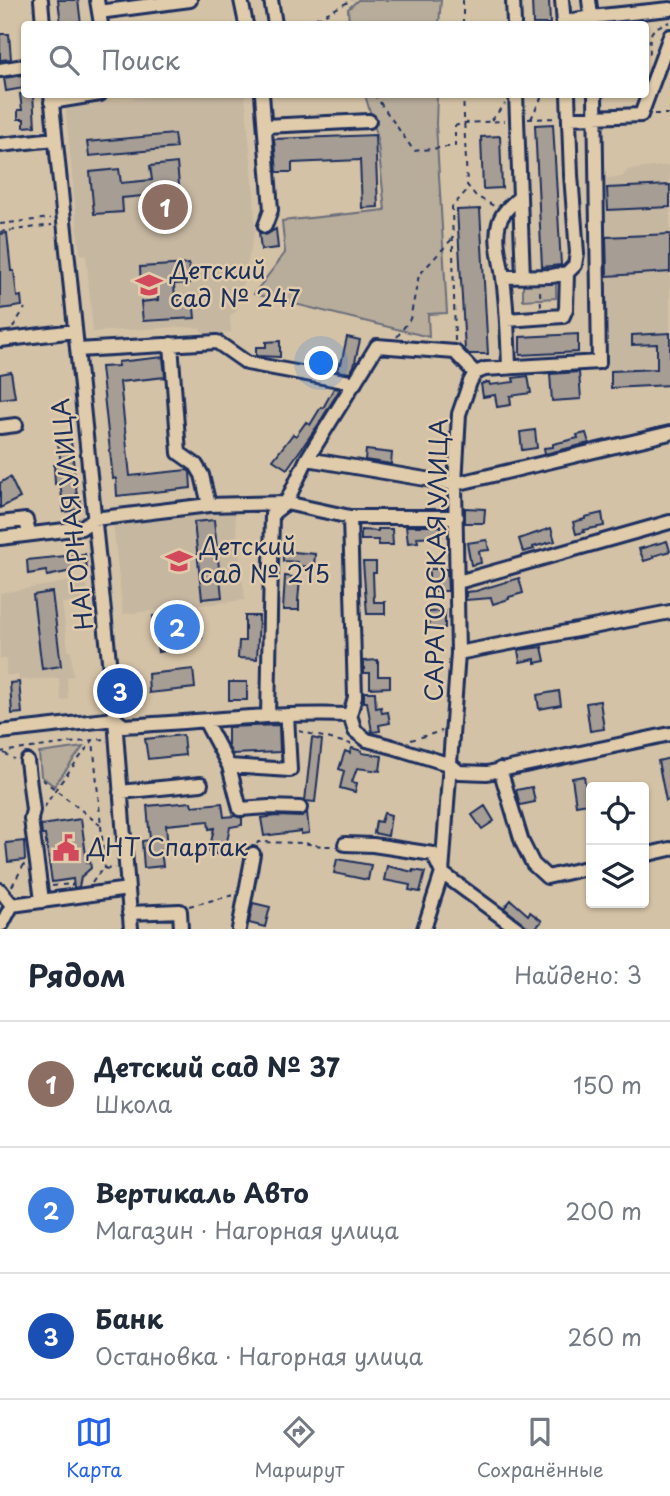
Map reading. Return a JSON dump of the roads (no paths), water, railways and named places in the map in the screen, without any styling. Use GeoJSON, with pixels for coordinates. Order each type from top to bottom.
{"type":"FeatureCollection","features":[{"type":"Feature","properties":{"kind":"street"},"geometry":{"type":"LineString","coordinates":[[41,0],[43,21]]}},
{"type":"Feature","properties":{"kind":"street"},"geometry":{"type":"LineString","coordinates":[[99,12],[190,0]]}},
{"type":"Feature","properties":{"kind":"street"},"geometry":{"type":"LineString","coordinates":[[242,0],[246,21]]}},
{"type":"Feature","properties":{"kind":"street"},"geometry":{"type":"LineString","coordinates":[[271,0],[274,21]]}},
{"type":"Feature","properties":{"kind":"street"},"geometry":{"type":"LineString","coordinates":[[513,0],[514,21]]}},
{"type":"Feature","properties":{"kind":"street"},"geometry":{"type":"LineString","coordinates":[[562,0],[564,21]]}},
{"type":"Feature","properties":{"kind":"street"},"geometry":{"type":"LineString","coordinates":[[589,0],[591,21],[670,9]]}},
{"type":"Feature","properties":{"kind":"street"},"geometry":{"type":"LineString","coordinates":[[649,93],[670,36]]}},
{"type":"Feature","properties":{"kind":"street"},"geometry":{"type":"LineString","coordinates":[[0,70],[21,66]]}},
{"type":"Feature","properties":{"kind":"street","name":"НАГОРНАЯ УЛИЦА"},"geometry":{"type":"LineString","coordinates":[[51,98],[115,719],[131,929]]}},
{"type":"Feature","properties":{"kind":"street"},"geometry":{"type":"LineString","coordinates":[[262,98],[271,210],[265,226]]}},
{"type":"Feature","properties":{"kind":"street"},"geometry":{"type":"LineString","coordinates":[[516,98],[523,277]]}},
{"type":"Feature","properties":{"kind":"street"},"geometry":{"type":"LineString","coordinates":[[503,277],[552,276],[567,273],[575,265],[577,253],[568,98]]}},
{"type":"Feature","properties":{"kind":"street"},"geometry":{"type":"LineString","coordinates":[[268,716],[272,514],[286,503],[307,459],[377,346],[455,352],[475,373],[485,369],[599,362],[595,98]]}},
{"type":"Feature","properties":{"kind":"street"},"geometry":{"type":"LineString","coordinates":[[569,118],[641,115],[647,98]]}},
{"type":"Feature","properties":{"kind":"street"},"geometry":{"type":"LineString","coordinates":[[265,126],[369,121]]}},
{"type":"Feature","properties":{"kind":"street"},"geometry":{"type":"LineString","coordinates":[[0,145],[55,139]]}},
{"type":"Feature","properties":{"kind":"street"},"geometry":{"type":"LineString","coordinates":[[509,367],[503,277],[498,253],[498,223],[504,212],[520,197]]}},
{"type":"Feature","properties":{"kind":"street"},"geometry":{"type":"LineString","coordinates":[[507,320],[563,316],[566,309],[567,273]]}},
{"type":"Feature","properties":{"kind":"street"},"geometry":{"type":"LineString","coordinates":[[3,340],[75,331]]}},
{"type":"Feature","properties":{"kind":"street"},"geometry":{"type":"LineString","coordinates":[[77,350],[217,342],[247,363],[355,383]]}},
{"type":"Feature","properties":{"kind":"street"},"geometry":{"type":"LineString","coordinates":[[171,344],[179,453],[196,465],[202,475],[209,505]]}},
{"type":"Feature","properties":{"kind":"street","name":"САРАТОВСКАЯ УЛИЦА"},"geometry":{"type":"LineString","coordinates":[[424,929],[442,873],[458,653],[455,484],[459,414],[475,373]]}},
{"type":"Feature","properties":{"kind":"street"},"geometry":{"type":"LineString","coordinates":[[0,427],[16,425]]}},
{"type":"Feature","properties":{"kind":"street"},"geometry":{"type":"LineString","coordinates":[[307,459],[455,484],[670,433]]}},
{"type":"Feature","properties":{"kind":"street"},"geometry":{"type":"LineString","coordinates":[[0,537],[81,528],[94,519],[209,505],[286,503],[350,517],[457,517]]}},
{"type":"Feature","properties":{"kind":"street"},"geometry":{"type":"LineString","coordinates":[[350,517],[355,696],[349,715],[355,731],[367,740],[451,765],[459,772],[487,772],[670,734]]}},
{"type":"Feature","properties":{"kind":"street"},"geometry":{"type":"LineString","coordinates":[[0,523],[26,520],[29,534]]}},
{"type":"Feature","properties":{"kind":"street"},"geometry":{"type":"LineString","coordinates":[[458,582],[670,522]]}},
{"type":"Feature","properties":{"kind":"street"},"geometry":{"type":"LineString","coordinates":[[458,653],[670,611]]}},
{"type":"Feature","properties":{"kind":"street"},"geometry":{"type":"LineString","coordinates":[[0,732],[115,719],[124,726],[287,715],[349,715]]}},
{"type":"Feature","properties":{"kind":"street"},"geometry":{"type":"LineString","coordinates":[[229,766],[290,770],[287,715]]}},
{"type":"Feature","properties":{"kind":"street"},"geometry":{"type":"LineString","coordinates":[[205,721],[229,766],[240,809],[300,808]]}},
{"type":"Feature","properties":{"kind":"street"},"geometry":{"type":"LineString","coordinates":[[27,764],[41,894]]}},
{"type":"Feature","properties":{"kind":"street"},"geometry":{"type":"LineString","coordinates":[[500,769],[522,842],[533,864],[547,877],[586,868]]}},
{"type":"Feature","properties":{"kind":"street"},"geometry":{"type":"LineString","coordinates":[[120,792],[201,783]]}},
{"type":"Feature","properties":{"kind":"street"},"geometry":{"type":"LineString","coordinates":[[345,844],[373,845],[433,854],[442,873],[518,929]]}},
{"type":"Feature","properties":{"kind":"street"},"geometry":{"type":"LineString","coordinates":[[649,854],[670,849]]}},
{"type":"Feature","properties":{"kind":"street"},"geometry":{"type":"LineString","coordinates":[[239,929],[253,854]]}},
{"type":"Feature","properties":{"kind":"street"},"geometry":{"type":"LineString","coordinates":[[0,925],[12,905],[41,894],[128,889]]}},
{"type":"Feature","properties":{"kind":"street"},"geometry":{"type":"LineString","coordinates":[[0,890],[12,905]]}},
{"type":"Feature","properties":{"kind":"street"},"geometry":{"type":"LineString","coordinates":[[130,913],[180,911],[181,929]]}},
{"type":"Feature","properties":{"kind":"place","name":"Детский сад № 37"},"geometry":{"type":"Point","coordinates":[165,207]}},
{"type":"Feature","properties":{"kind":"place","name":"Детский сад № 247"},"geometry":{"type":"Point","coordinates":[149,285]}},
{"type":"Feature","properties":{"kind":"place","name":"Детский сад № 215"},"geometry":{"type":"Point","coordinates":[179,561]}},
{"type":"Feature","properties":{"kind":"place","name":"Вертикаль Авто"},"geometry":{"type":"Point","coordinates":[177,627]}},
{"type":"Feature","properties":{"kind":"place","name":"Банк"},"geometry":{"type":"Point","coordinates":[120,691]}},
{"type":"Feature","properties":{"kind":"place","name":"ДНТ Спартак"},"geometry":{"type":"Point","coordinates":[66,848]}}]}
